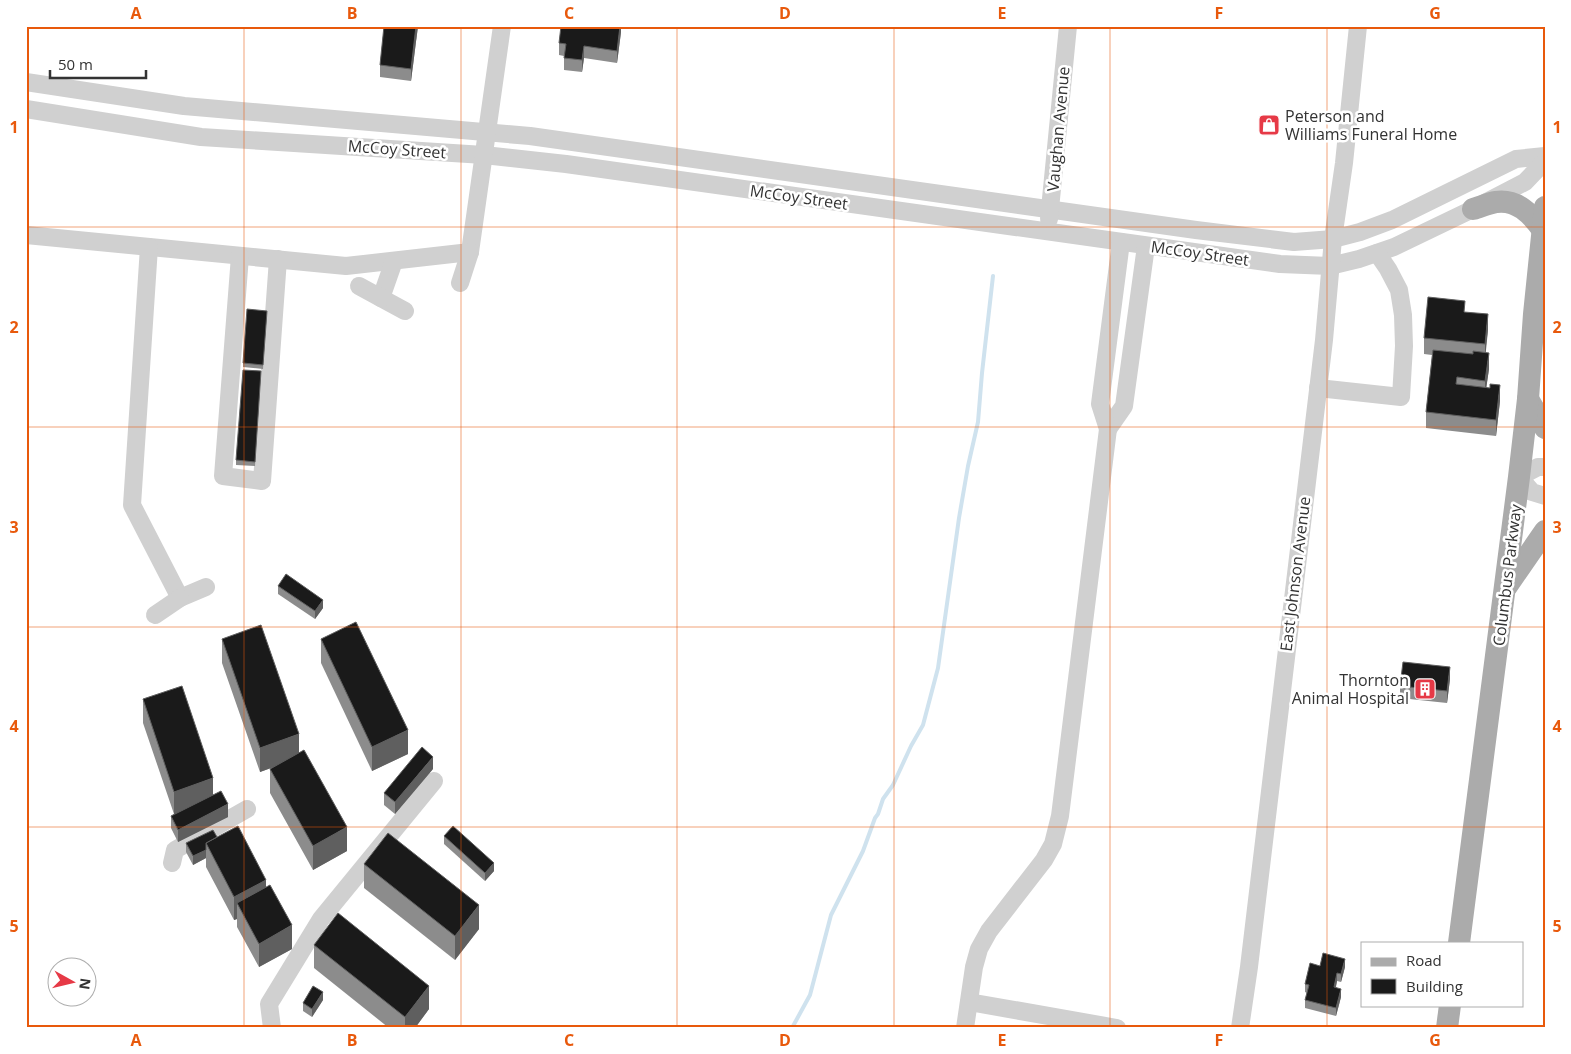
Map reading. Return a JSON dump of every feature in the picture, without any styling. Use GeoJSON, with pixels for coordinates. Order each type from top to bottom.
{"type":"FeatureCollection","features":[{"type":"Feature","properties":{"kind":"main road"},"geometry":{"type":"LineString","coordinates":[[1473,209],[1496,202],[1509,202],[1523,208],[1533,216],[1544,218]]}},
{"type":"Feature","properties":{"kind":"main road","name":"Columbus Parkway"},"geometry":{"type":"LineString","coordinates":[[1459,942],[1540,311],[1544,218]]}},
{"type":"Feature","properties":{"kind":"main road"},"geometry":{"type":"LineString","coordinates":[[1528,399],[1545,428]]}},
{"type":"Feature","properties":{"kind":"main road"},"geometry":{"type":"LineString","coordinates":[[1505,588],[1545,531]]}},
{"type":"Feature","properties":{"kind":"main road"},"geometry":{"type":"LineString","coordinates":[[1447,1028],[1450,1006]]}},
{"type":"Feature","properties":{"kind":"street"},"geometry":{"type":"LineString","coordinates":[[460,283],[470,252],[502,26]]}},
{"type":"Feature","properties":{"kind":"street","name":"Vaughan Avenue"},"geometry":{"type":"LineString","coordinates":[[1048,232],[1068,26]]}},
{"type":"Feature","properties":{"kind":"street","name":"East Johnson Avenue"},"geometry":{"type":"LineString","coordinates":[[1240,1028],[1324,340],[1332,240],[1344,163],[1358,26]]}},
{"type":"Feature","properties":{"kind":"street","name":"McCoy Street"},"geometry":{"type":"LineString","coordinates":[[26,82],[184,106],[530,136],[1294,242],[1332,240],[1360,232],[1392,220],[1516,159],[1545,156]]}},
{"type":"Feature","properties":{"kind":"street","name":"McCoy Street"},"geometry":{"type":"LineString","coordinates":[[26,109],[201,137],[484,155],[566,164],[1280,264],[1330,266],[1377,253],[1473,209],[1525,182],[1545,161]]}},
{"type":"Feature","properties":{"kind":"street"},"geometry":{"type":"LineString","coordinates":[[26,235],[346,266],[470,252]]}},
{"type":"Feature","properties":{"kind":"street"},"geometry":{"type":"LineString","coordinates":[[965,1028],[974,967],[979,949],[990,931],[1044,860],[1053,844],[1060,816],[1108,429],[1100,404],[1121,242]]}},
{"type":"Feature","properties":{"kind":"street"},"geometry":{"type":"LineString","coordinates":[[1108,429],[1124,406],[1146,246]]}},
{"type":"Feature","properties":{"kind":"street"},"geometry":{"type":"LineString","coordinates":[[149,247],[132,505],[180,598]]}},
{"type":"Feature","properties":{"kind":"street"},"geometry":{"type":"LineString","coordinates":[[1318,388],[1400,397],[1404,346],[1403,315],[1399,290],[1377,253]]}},
{"type":"Feature","properties":{"kind":"street"},"geometry":{"type":"LineString","coordinates":[[240,256],[223,476],[262,481],[278,259]]}},
{"type":"Feature","properties":{"kind":"street"},"geometry":{"type":"LineString","coordinates":[[381,298],[394,261]]}},
{"type":"Feature","properties":{"kind":"street"},"geometry":{"type":"LineString","coordinates":[[359,286],[405,311]]}},
{"type":"Feature","properties":{"kind":"street"},"geometry":{"type":"LineString","coordinates":[[1545,467],[1538,467],[1519,478],[1532,492],[1545,496]]}},
{"type":"Feature","properties":{"kind":"street"},"geometry":{"type":"LineString","coordinates":[[155,615],[180,598],[206,587]]}},
{"type":"Feature","properties":{"kind":"street"},"geometry":{"type":"LineString","coordinates":[[272,1028],[269,1004],[321,919],[434,781]]}},
{"type":"Feature","properties":{"kind":"street"},"geometry":{"type":"LineString","coordinates":[[172,863],[175,850],[247,809]]}},
{"type":"Feature","properties":{"kind":"street"},"geometry":{"type":"LineString","coordinates":[[969,1002],[1117,1028]]}},
{"type":"Feature","properties":{"kind":"building"},"geometry":{"type":"Polygon","coordinates":[[[384,26],[416,26],[411,69],[380,65],[384,26]]]}},
{"type":"Feature","properties":{"kind":"building"},"geometry":{"type":"Polygon","coordinates":[[[561,26],[620,26],[617,51],[584,46],[582,60],[564,58],[566,44],[559,43],[561,26]]]}},
{"type":"Feature","properties":{"kind":"building"},"geometry":{"type":"Polygon","coordinates":[[[1428,297],[1465,301],[1464,312],[1488,314],[1485,344],[1424,338],[1428,297]]]}},
{"type":"Feature","properties":{"kind":"building"},"geometry":{"type":"Polygon","coordinates":[[[247,309],[267,311],[263,365],[243,363],[247,309]]]}},
{"type":"Feature","properties":{"kind":"building"},"geometry":{"type":"Polygon","coordinates":[[[1433,350],[1473,354],[1473,351],[1489,353],[1485,381],[1457,377],[1456,384],[1490,388],[1490,384],[1500,385],[1496,420],[1426,412],[1433,350]]]}},
{"type":"Feature","properties":{"kind":"building"},"geometry":{"type":"Polygon","coordinates":[[[243,370],[261,371],[255,462],[236,460],[243,370]]]}},
{"type":"Feature","properties":{"kind":"building"},"geometry":{"type":"Polygon","coordinates":[[[286,574],[323,600],[315,611],[278,586],[286,574]]]}},
{"type":"Feature","properties":{"kind":"building"},"geometry":{"type":"Polygon","coordinates":[[[356,622],[408,730],[372,747],[321,639],[356,622]]]}},
{"type":"Feature","properties":{"kind":"building"},"geometry":{"type":"Polygon","coordinates":[[[261,625],[299,734],[260,748],[222,639],[261,625]]]}},
{"type":"Feature","properties":{"kind":"building"},"geometry":{"type":"Polygon","coordinates":[[[1403,662],[1450,667],[1447,691],[1400,686],[1403,662]]]}},
{"type":"Feature","properties":{"kind":"building"},"geometry":{"type":"Polygon","coordinates":[[[182,686],[213,778],[174,792],[143,699],[182,686]]]}},
{"type":"Feature","properties":{"kind":"building"},"geometry":{"type":"Polygon","coordinates":[[[422,747],[433,757],[395,802],[384,793],[422,747]]]}},
{"type":"Feature","properties":{"kind":"building"},"geometry":{"type":"Polygon","coordinates":[[[304,750],[347,827],[313,846],[270,769],[304,750]]]}},
{"type":"Feature","properties":{"kind":"building"},"geometry":{"type":"Polygon","coordinates":[[[221,791],[228,804],[178,830],[171,816],[221,791]]]}},
{"type":"Feature","properties":{"kind":"building"},"geometry":{"type":"Polygon","coordinates":[[[238,826],[266,880],[234,897],[206,843],[238,826]]]}},
{"type":"Feature","properties":{"kind":"building"},"geometry":{"type":"Polygon","coordinates":[[[453,826],[494,863],[485,873],[444,836],[453,826]]]}},
{"type":"Feature","properties":{"kind":"building"},"geometry":{"type":"Polygon","coordinates":[[[213,830],[217,837],[206,843],[206,850],[193,856],[186,843],[213,830]]]}},
{"type":"Feature","properties":{"kind":"building"},"geometry":{"type":"Polygon","coordinates":[[[388,833],[479,905],[455,936],[364,864],[388,833]]]}},
{"type":"Feature","properties":{"kind":"building"},"geometry":{"type":"Polygon","coordinates":[[[270,885],[292,925],[259,944],[237,903],[270,885]]]}},
{"type":"Feature","properties":{"kind":"building"},"geometry":{"type":"Polygon","coordinates":[[[338,913],[429,986],[405,1017],[314,945],[338,913]]]}},
{"type":"Feature","properties":{"kind":"building"},"geometry":{"type":"Polygon","coordinates":[[[1323,953],[1345,959],[1341,974],[1337,973],[1334,987],[1341,989],[1336,1008],[1305,1000],[1309,985],[1305,984],[1310,963],[1320,966],[1323,953]]]}},
{"type":"Feature","properties":{"kind":"building"},"geometry":{"type":"Polygon","coordinates":[[[313,986],[323,992],[312,1009],[303,1003],[313,986]]]}},
{"type":"Feature","properties":{"kind":"waterway"},"geometry":{"type":"LineString","coordinates":[[792,1028],[810,995],[831,915],[863,851],[883,799],[893,785],[923,725],[938,668],[959,518],[978,422],[993,276]]}},
{"type":"Feature","properties":{"kind":"place","name":"Peterson and Williams Funeral Home"},"geometry":{"type":"Point","coordinates":[1269,125]}},
{"type":"Feature","properties":{"kind":"place","name":"Thornton Animal Hospital"},"geometry":{"type":"Point","coordinates":[1425,689]}}]}
